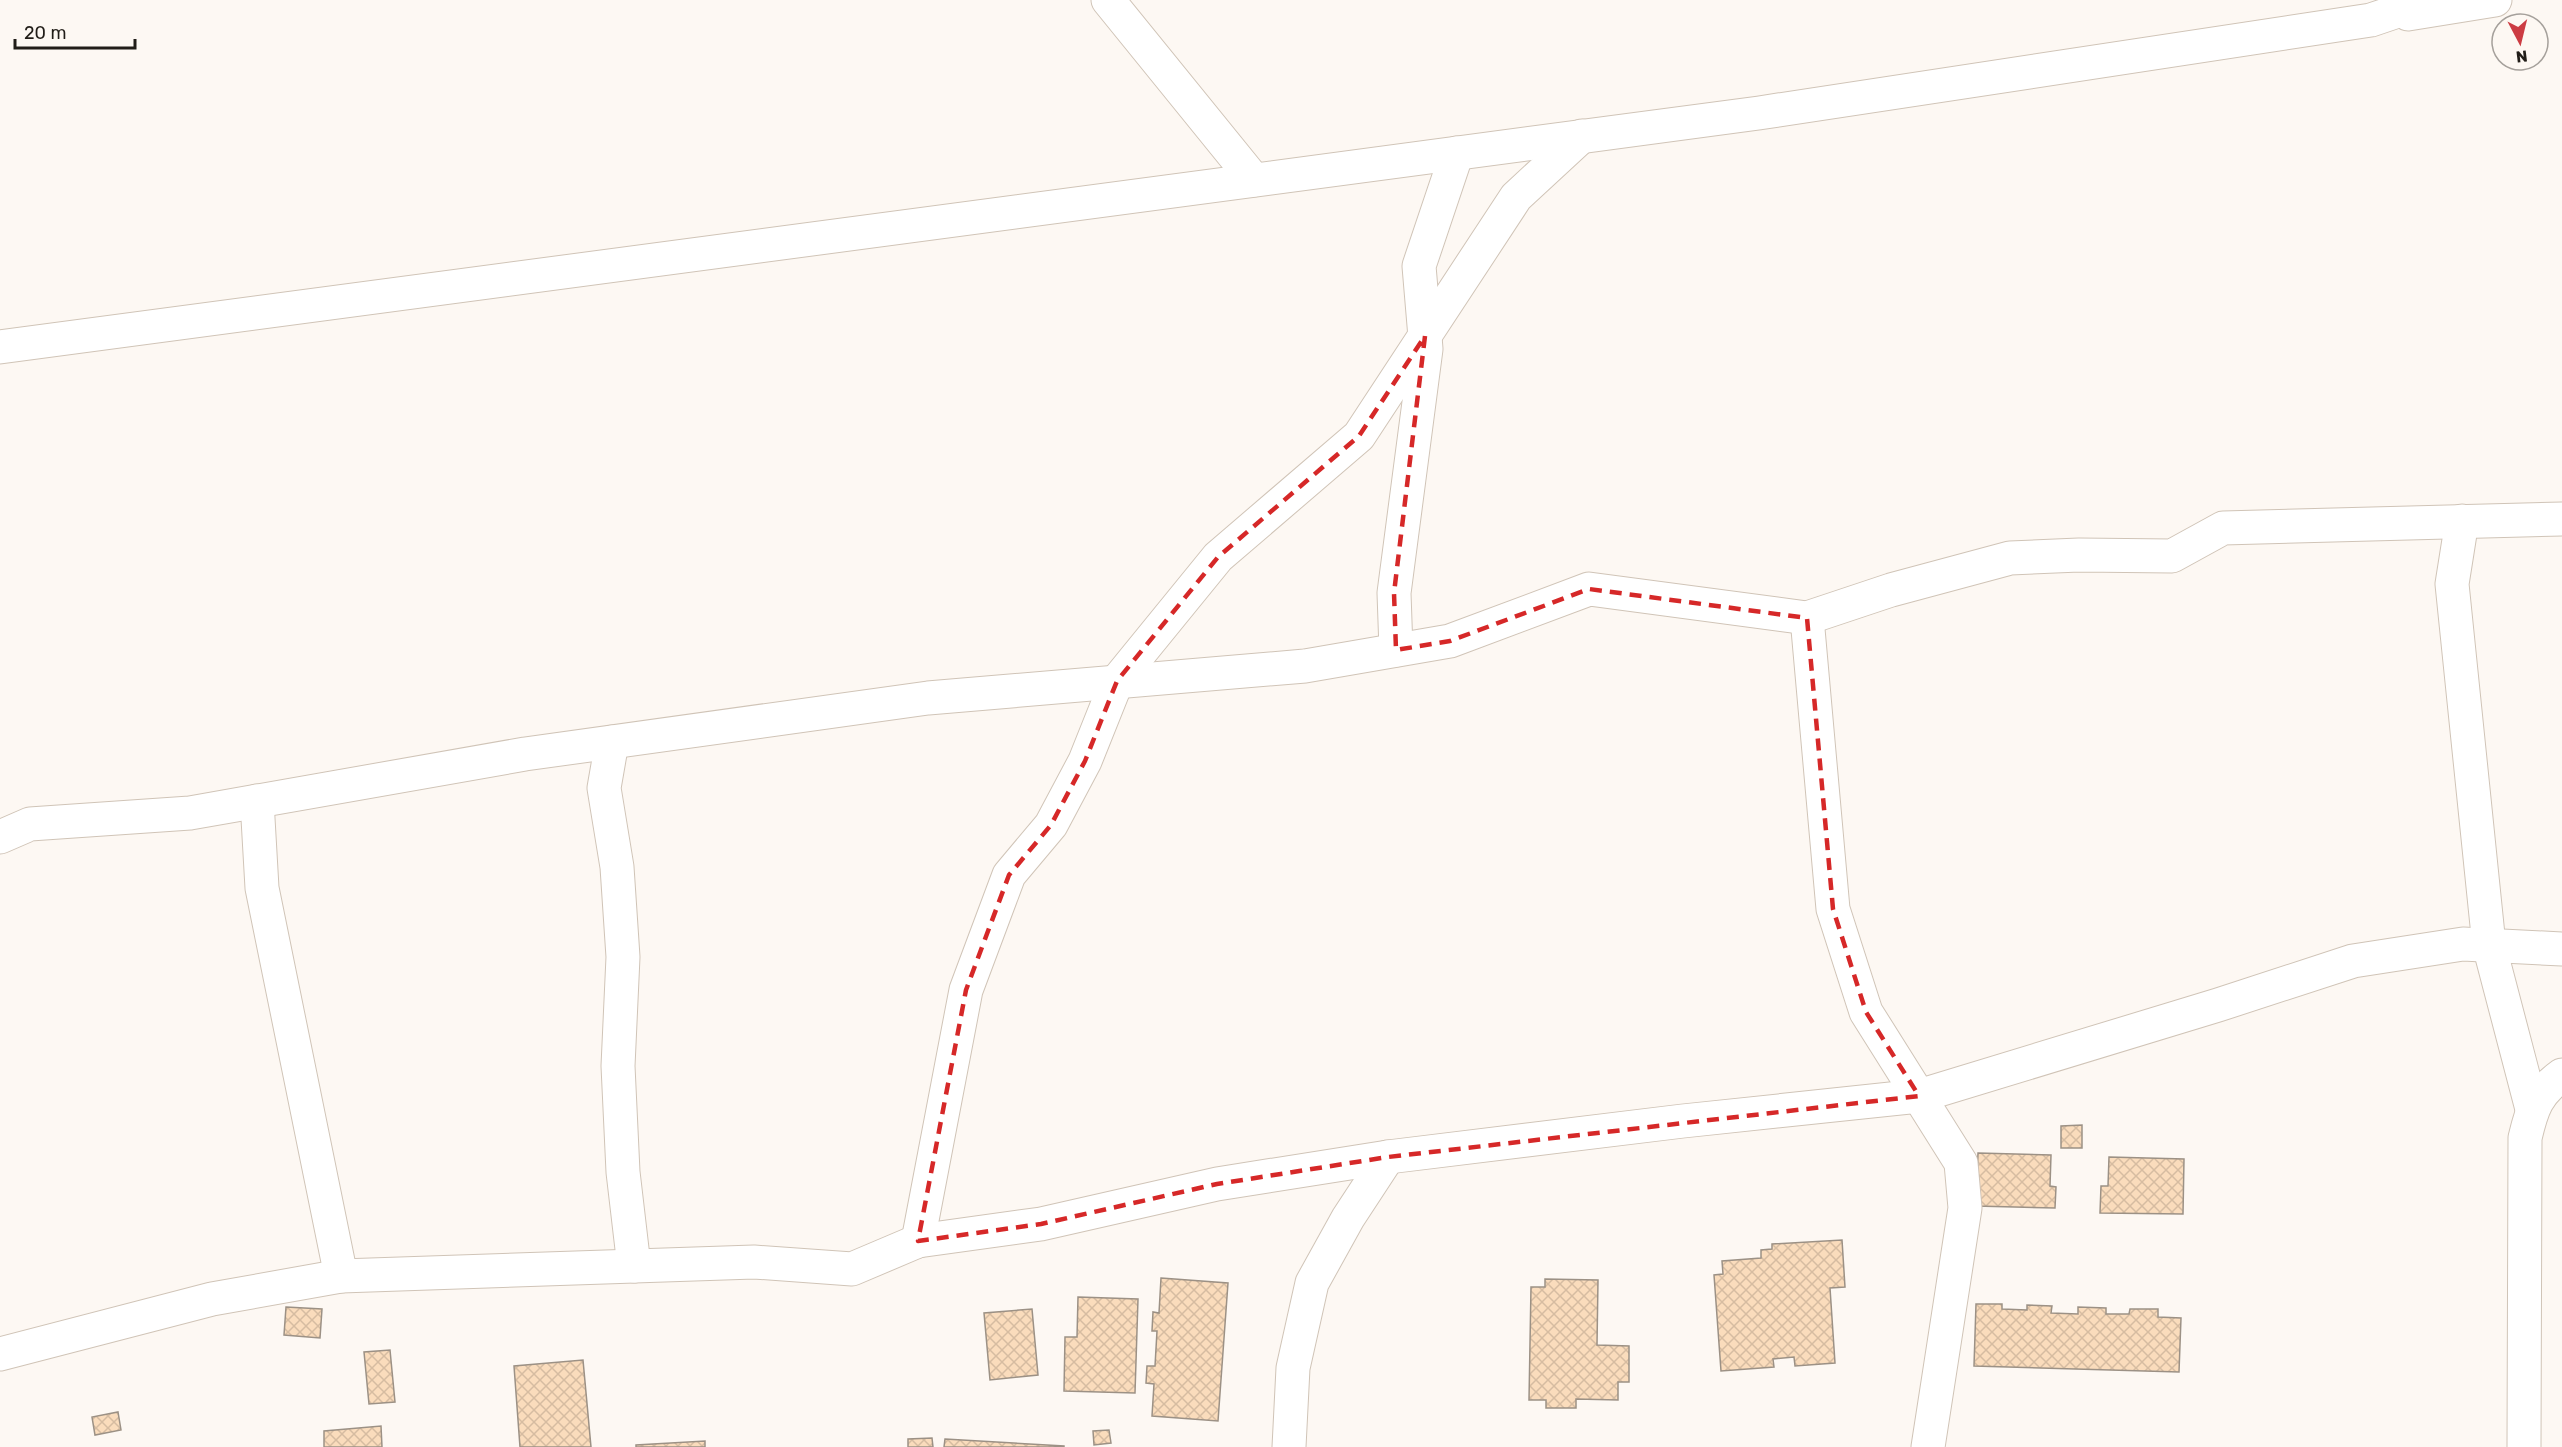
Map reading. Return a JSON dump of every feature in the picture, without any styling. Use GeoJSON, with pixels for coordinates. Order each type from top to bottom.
{"type":"FeatureCollection","features":[{"type":"Feature","properties":{"kind":"street"},"geometry":{"type":"LineString","coordinates":[[1107,0],[1254,180]]}},
{"type":"Feature","properties":{"kind":"street"},"geometry":{"type":"LineString","coordinates":[[2371,20],[2430,0]]}},
{"type":"Feature","properties":{"kind":"street"},"geometry":{"type":"LineString","coordinates":[[0,347],[1759,113],[2495,0]]}},
{"type":"Feature","properties":{"kind":"street"},"geometry":{"type":"LineString","coordinates":[[918,1241],[966,990],[1009,875],[1051,825],[1085,761],[1117,681],[1218,557],[1359,436],[1516,197],[1582,136]]}},
{"type":"Feature","properties":{"kind":"street"},"geometry":{"type":"LineString","coordinates":[[1396,650],[1394,592],[1426,349],[1419,266],[1457,153]]}},
{"type":"Feature","properties":{"kind":"street"},"geometry":{"type":"LineString","coordinates":[[0,837],[30,824],[190,813],[525,754],[928,698],[1305,666],[1450,640],[1589,589],[1808,618],[1891,590],[2010,558],[2079,555],[2172,556],[2223,528],[2562,519]]}},
{"type":"Feature","properties":{"kind":"street"},"geometry":{"type":"LineString","coordinates":[[2462,521],[2452,584],[2489,945],[2532,1109]]}},
{"type":"Feature","properties":{"kind":"street"},"geometry":{"type":"LineString","coordinates":[[1808,618],[1833,909],[1866,1012],[1960,1163],[1965,1208],[1928,1447]]}},
{"type":"Feature","properties":{"kind":"street"},"geometry":{"type":"LineString","coordinates":[[612,742],[604,788],[617,867],[623,957],[618,1066],[623,1172],[634,1266]]}},
{"type":"Feature","properties":{"kind":"street"},"geometry":{"type":"LineString","coordinates":[[257,801],[262,888],[341,1276]]}},
{"type":"Feature","properties":{"kind":"street"},"geometry":{"type":"LineString","coordinates":[[0,1354],[212,1299],[341,1276],[754,1262],[852,1269],[918,1241],[1041,1224],[1217,1184],[1388,1158],[1683,1121],[1919,1096],[2218,1005],[2353,961],[2463,944],[2562,949]]}},
{"type":"Feature","properties":{"kind":"street"},"geometry":{"type":"LineString","coordinates":[[2524,1447],[2525,1138],[2532,1109],[2547,1086],[2562,1074]]}},
{"type":"Feature","properties":{"kind":"street"},"geometry":{"type":"LineString","coordinates":[[1288,1447],[1293,1368],[1312,1283],[1347,1218],[1388,1158]]}},
{"type":"Feature","properties":{"kind":"highlighted area"},"geometry":{"type":"Polygon","coordinates":[[[1425,336],[1394,593],[1396,650],[1450,641],[1589,589],[1807,618],[1833,909],[1866,1012],[1919,1096],[1388,1157],[1217,1184],[1041,1224],[918,1241],[966,990],[1009,875],[1051,825],[1085,761],[1117,681],[1218,557],[1359,436],[1425,336]]]}},
{"type":"Feature","properties":{"kind":"building"},"geometry":{"type":"Polygon","coordinates":[[[2082,1125],[2082,1148],[2061,1148],[2061,1126],[2082,1125]]]}},
{"type":"Feature","properties":{"kind":"building"},"geometry":{"type":"Polygon","coordinates":[[[1978,1153],[2051,1155],[2050,1186],[2056,1187],[2055,1208],[1976,1206],[1978,1153]]]}},
{"type":"Feature","properties":{"kind":"building"},"geometry":{"type":"Polygon","coordinates":[[[2109,1157],[2184,1159],[2183,1214],[2100,1213],[2101,1186],[2108,1186],[2109,1157]]]}},
{"type":"Feature","properties":{"kind":"building"},"geometry":{"type":"Polygon","coordinates":[[[1842,1240],[1845,1287],[1830,1288],[1835,1363],[1795,1366],[1794,1357],[1773,1359],[1774,1367],[1721,1371],[1714,1275],[1723,1274],[1722,1261],[1761,1258],[1761,1250],[1772,1249],[1772,1244],[1842,1240]]]}},
{"type":"Feature","properties":{"kind":"building"},"geometry":{"type":"Polygon","coordinates":[[[1161,1278],[1228,1283],[1218,1421],[1152,1416],[1154,1384],[1146,1383],[1147,1366],[1155,1366],[1157,1331],[1152,1331],[1153,1312],[1159,1313],[1161,1278]]]}},
{"type":"Feature","properties":{"kind":"building"},"geometry":{"type":"Polygon","coordinates":[[[1545,1279],[1598,1280],[1597,1345],[1629,1346],[1629,1382],[1618,1382],[1618,1400],[1576,1399],[1576,1408],[1546,1408],[1546,1400],[1529,1400],[1531,1287],[1545,1287],[1545,1279]]]}},
{"type":"Feature","properties":{"kind":"building"},"geometry":{"type":"Polygon","coordinates":[[[1078,1297],[1138,1299],[1135,1393],[1064,1391],[1065,1337],[1077,1337],[1078,1297]]]}},
{"type":"Feature","properties":{"kind":"building"},"geometry":{"type":"Polygon","coordinates":[[[1976,1304],[2002,1304],[2002,1309],[2027,1310],[2027,1305],[2052,1306],[2051,1313],[2078,1314],[2078,1307],[2106,1308],[2106,1314],[2129,1314],[2130,1309],[2158,1309],[2158,1317],[2181,1318],[2179,1372],[1974,1366],[1976,1304]]]}},
{"type":"Feature","properties":{"kind":"building"},"geometry":{"type":"Polygon","coordinates":[[[286,1307],[322,1309],[320,1338],[284,1335],[286,1307]]]}},
{"type":"Feature","properties":{"kind":"building"},"geometry":{"type":"Polygon","coordinates":[[[1032,1309],[1038,1375],[990,1380],[984,1313],[1032,1309]]]}},
{"type":"Feature","properties":{"kind":"building"},"geometry":{"type":"Polygon","coordinates":[[[390,1350],[395,1402],[369,1404],[364,1352],[390,1350]]]}},
{"type":"Feature","properties":{"kind":"building"},"geometry":{"type":"Polygon","coordinates":[[[583,1360],[591,1447],[520,1447],[514,1366],[583,1360]]]}},
{"type":"Feature","properties":{"kind":"building"},"geometry":{"type":"Polygon","coordinates":[[[118,1412],[121,1430],[95,1435],[92,1417],[118,1412]]]}},
{"type":"Feature","properties":{"kind":"building"},"geometry":{"type":"Polygon","coordinates":[[[381,1426],[382,1447],[324,1447],[324,1431],[381,1426]]]}},
{"type":"Feature","properties":{"kind":"building"},"geometry":{"type":"Polygon","coordinates":[[[1109,1430],[1111,1443],[1094,1445],[1093,1431],[1109,1430]]]}},
{"type":"Feature","properties":{"kind":"building"},"geometry":{"type":"Polygon","coordinates":[[[932,1438],[933,1447],[908,1447],[908,1439],[932,1438]]]}},
{"type":"Feature","properties":{"kind":"building"},"geometry":{"type":"Polygon","coordinates":[[[945,1439],[1064,1446],[1064,1447],[944,1447],[945,1439]]]}},
{"type":"Feature","properties":{"kind":"building"},"geometry":{"type":"Polygon","coordinates":[[[705,1441],[705,1447],[636,1447],[636,1445],[705,1441]]]}}]}
